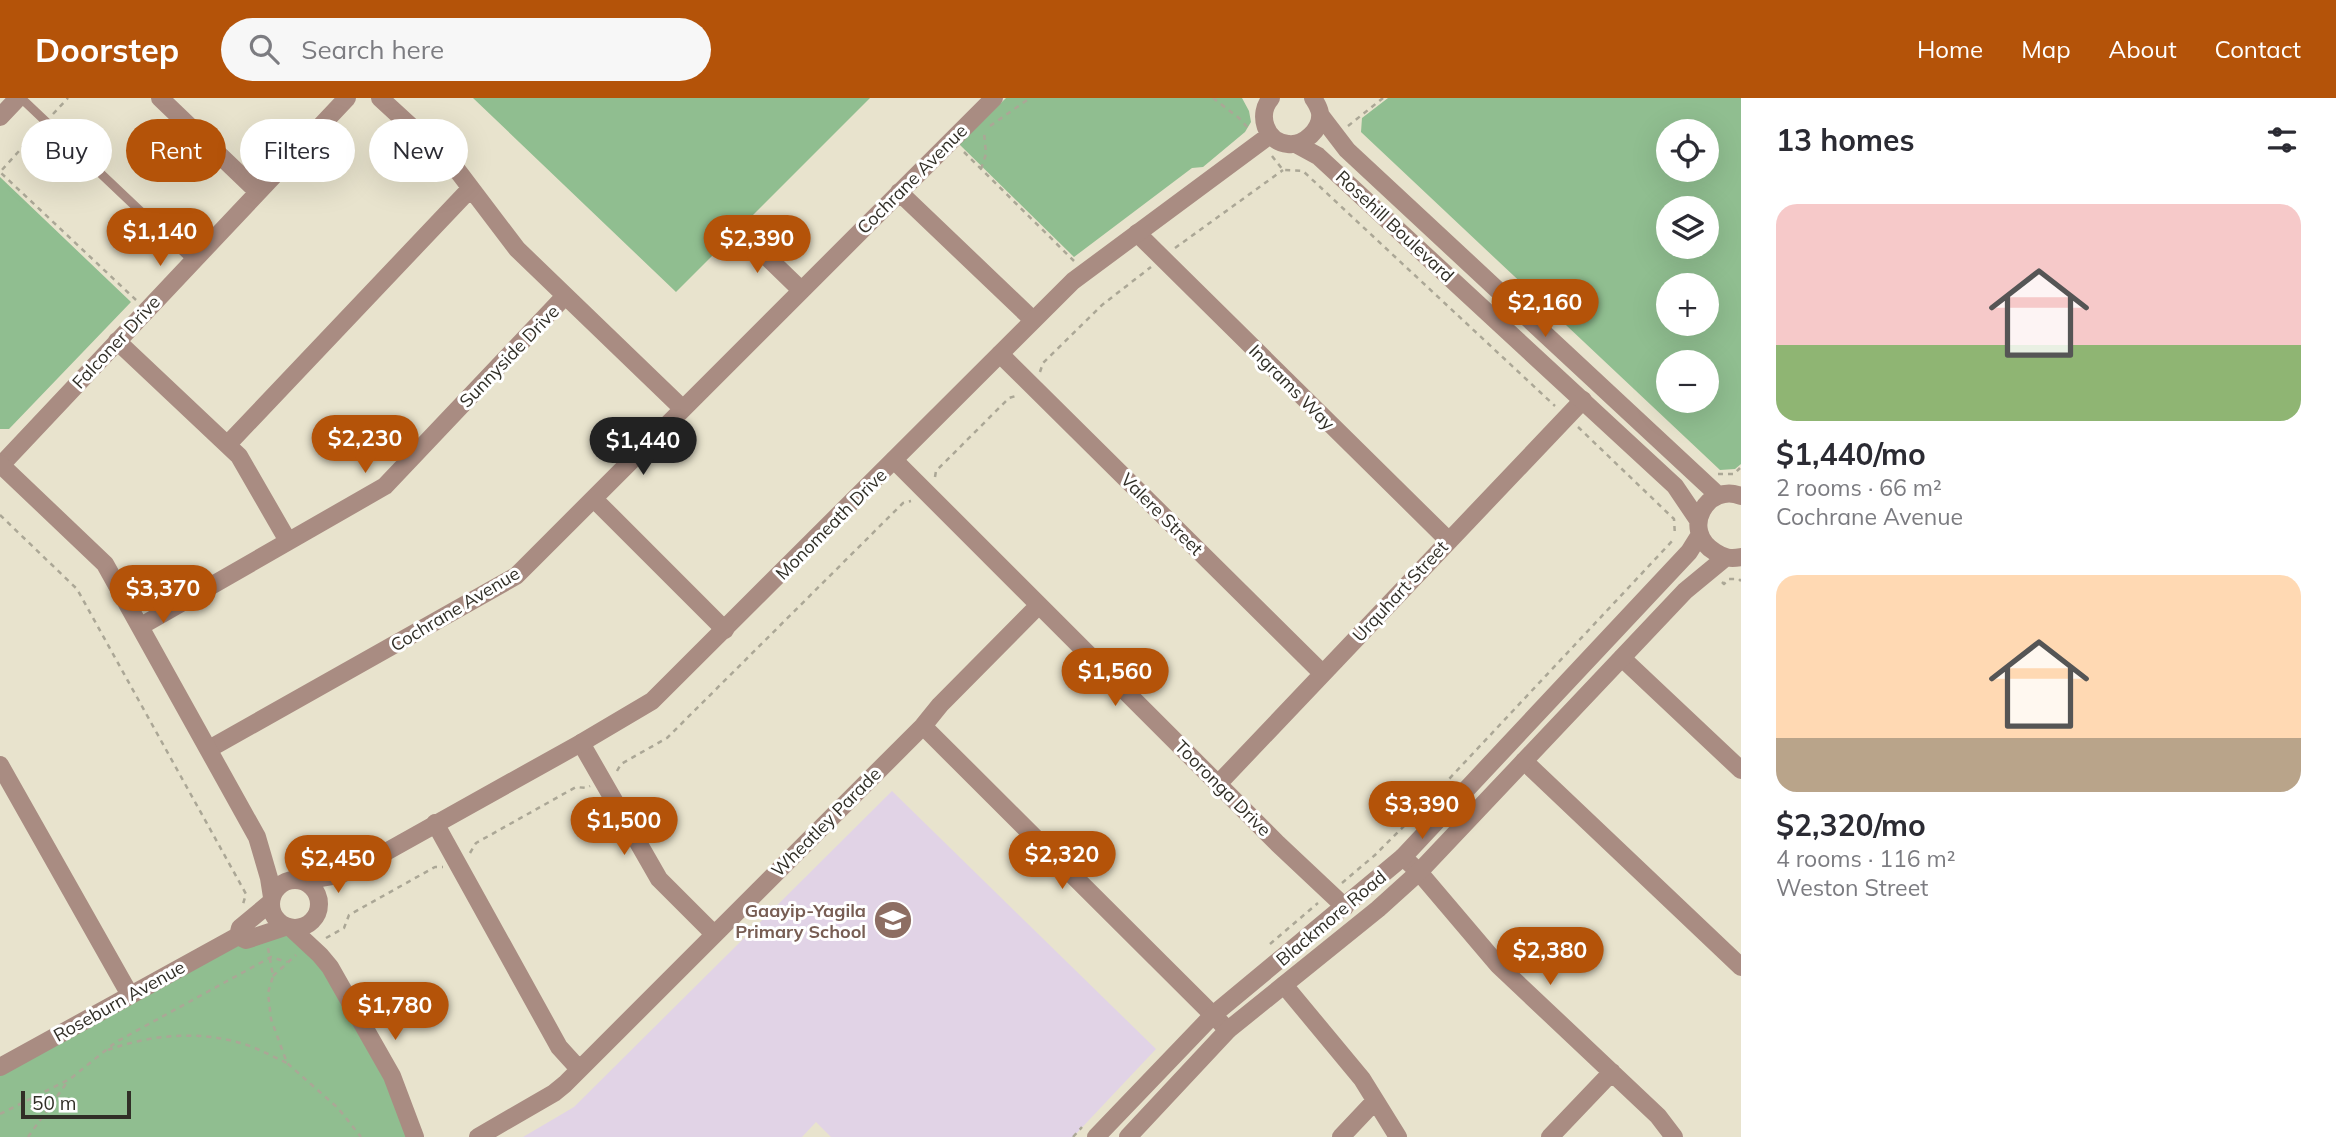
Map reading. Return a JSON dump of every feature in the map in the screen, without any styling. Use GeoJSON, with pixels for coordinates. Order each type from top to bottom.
{"type":"FeatureCollection","features":[{"type":"Feature","properties":{"kind":"street"},"geometry":{"type":"LineString","coordinates":[[0,117],[20,98]]}},
{"type":"Feature","properties":{"kind":"street"},"geometry":{"type":"LineString","coordinates":[[160,98],[258,192]]}},
{"type":"Feature","properties":{"kind":"street","name":"Falconer Drive"},"geometry":{"type":"LineString","coordinates":[[1,465],[347,98]]}},
{"type":"Feature","properties":{"kind":"street"},"geometry":{"type":"LineString","coordinates":[[380,98],[454,166],[517,249],[683,409]]}},
{"type":"Feature","properties":{"kind":"street","name":"Cochrane Avenue"},"geometry":{"type":"LineString","coordinates":[[209,749],[508,582],[994,98]]}},
{"type":"Feature","properties":{"kind":"street","name":"Rosehill Boulevard"},"geometry":{"type":"LineString","coordinates":[[1313,98],[1321,116],[1347,150],[1718,495]]}},
{"type":"Feature","properties":{"kind":"street"},"geometry":{"type":"LineString","coordinates":[[1263,103],[1266,139]]}},
{"type":"Feature","properties":{"kind":"street"},"geometry":{"type":"LineString","coordinates":[[1296,144],[1309,137],[1317,128],[1321,116]]}},
{"type":"Feature","properties":{"kind":"street","name":"Rosehill Boulevard"},"geometry":{"type":"LineString","coordinates":[[1266,139],[1296,144],[1318,156],[1675,486],[1710,549],[1733,558]]}},
{"type":"Feature","properties":{"kind":"street","name":"Monomeath Drive"},"geometry":{"type":"LineString","coordinates":[[301,881],[340,875],[359,867],[652,701],[1084,271],[1266,139]]}},
{"type":"Feature","properties":{"kind":"street"},"geometry":{"type":"LineString","coordinates":[[228,444],[470,189]]}},
{"type":"Feature","properties":{"kind":"street"},"geometry":{"type":"LineString","coordinates":[[899,192],[1033,320]]}},
{"type":"Feature","properties":{"kind":"street"},"geometry":{"type":"LineString","coordinates":[[741,232],[801,290]]}},
{"type":"Feature","properties":{"kind":"street","name":"Ingrams Way"},"geometry":{"type":"LineString","coordinates":[[1137,233],[1448,540]]}},
{"type":"Feature","properties":{"kind":"street","name":"Sunnyside Drive"},"geometry":{"type":"LineString","coordinates":[[141,625],[385,486],[565,296]]}},
{"type":"Feature","properties":{"kind":"street"},"geometry":{"type":"LineString","coordinates":[[117,341],[239,456],[288,541]]}},
{"type":"Feature","properties":{"kind":"street","name":"Valere Street"},"geometry":{"type":"LineString","coordinates":[[1000,354],[1322,673]]}},
{"type":"Feature","properties":{"kind":"street","name":"Urquhart Street"},"geometry":{"type":"LineString","coordinates":[[1219,783],[1583,400]]}},
{"type":"Feature","properties":{"kind":"street","name":"Tooronga Drive"},"geometry":{"type":"LineString","coordinates":[[894,460],[1278,844],[1345,907]]}},
{"type":"Feature","properties":{"kind":"street"},"geometry":{"type":"LineString","coordinates":[[1,465],[105,564],[257,837],[282,869],[316,892],[316,942]]}},
{"type":"Feature","properties":{"kind":"street"},"geometry":{"type":"LineString","coordinates":[[1718,495],[1740,494]]}},
{"type":"Feature","properties":{"kind":"street","name":"Blackmore Road"},"geometry":{"type":"LineString","coordinates":[[1089,1132],[1213,1015],[1403,857],[1689,552],[1702,511],[1718,495]]}},
{"type":"Feature","properties":{"kind":"street"},"geometry":{"type":"LineString","coordinates":[[594,499],[725,630]]}},
{"type":"Feature","properties":{"kind":"street","name":"Blackmore Road"},"geometry":{"type":"LineString","coordinates":[[1128,1137],[1228,1030],[1378,909],[1419,872],[1685,591],[1710,570],[1733,558]]}},
{"type":"Feature","properties":{"kind":"street","name":"Wheatley Parade"},"geometry":{"type":"LineString","coordinates":[[478,1137],[554,1093],[923,726],[940,705],[1039,605]]}},
{"type":"Feature","properties":{"kind":"street"},"geometry":{"type":"LineString","coordinates":[[1622,658],[1741,770]]}},
{"type":"Feature","properties":{"kind":"street"},"geometry":{"type":"LineString","coordinates":[[923,726],[1228,1030]]}},
{"type":"Feature","properties":{"kind":"street"},"geometry":{"type":"LineString","coordinates":[[581,743],[659,879],[714,934]]}},
{"type":"Feature","properties":{"kind":"street"},"geometry":{"type":"LineString","coordinates":[[1524,761],[1741,967]]}},
{"type":"Feature","properties":{"kind":"street"},"geometry":{"type":"LineString","coordinates":[[0,765],[130,995]]}},
{"type":"Feature","properties":{"kind":"street"},"geometry":{"type":"LineString","coordinates":[[435,824],[559,1047],[579,1069]]}},
{"type":"Feature","properties":{"kind":"street"},"geometry":{"type":"LineString","coordinates":[[257,837],[269,878],[272,913],[277,920],[316,942],[392,1076],[415,1137]]}},
{"type":"Feature","properties":{"kind":"street"},"geometry":{"type":"LineString","coordinates":[[1403,857],[1419,872],[1498,965],[1658,1115],[1674,1137]]}},
{"type":"Feature","properties":{"kind":"street","name":"Monomeath Drive"},"geometry":{"type":"LineString","coordinates":[[318,911],[327,896],[359,867]]}},
{"type":"Feature","properties":{"kind":"street"},"geometry":{"type":"LineString","coordinates":[[271,900],[281,884],[301,881]]}},
{"type":"Feature","properties":{"kind":"street","name":"Roseburn Avenue"},"geometry":{"type":"LineString","coordinates":[[239,936],[240,928],[271,900]]}},
{"type":"Feature","properties":{"kind":"street"},"geometry":{"type":"LineString","coordinates":[[288,927],[306,926],[318,911]]}},
{"type":"Feature","properties":{"kind":"street","name":"Roseburn Avenue"},"geometry":{"type":"LineString","coordinates":[[239,936],[246,940],[288,927]]}},
{"type":"Feature","properties":{"kind":"street","name":"Roseburn Avenue"},"geometry":{"type":"LineString","coordinates":[[0,1067],[239,936]]}},
{"type":"Feature","properties":{"kind":"street"},"geometry":{"type":"LineString","coordinates":[[1284,985],[1362,1079],[1398,1137]]}},
{"type":"Feature","properties":{"kind":"street"},"geometry":{"type":"LineString","coordinates":[[1550,1137],[1612,1072]]}},
{"type":"Feature","properties":{"kind":"street"},"geometry":{"type":"LineString","coordinates":[[1341,1137],[1375,1101]]}},
{"type":"Feature","properties":{"kind":"lane"},"geometry":{"type":"LineString","coordinates":[[20,98],[43,119]]}},
{"type":"Feature","properties":{"kind":"lane"},"geometry":{"type":"LineString","coordinates":[[109,182],[193,261]]}},
{"type":"Feature","properties":{"kind":"path"},"geometry":{"type":"LineString","coordinates":[[49,119],[68,98]]}},
{"type":"Feature","properties":{"kind":"path"},"geometry":{"type":"LineString","coordinates":[[977,138],[1030,98]]}},
{"type":"Feature","properties":{"kind":"path"},"geometry":{"type":"LineString","coordinates":[[1213,98],[1266,139],[1283,170]]}},
{"type":"Feature","properties":{"kind":"path"},"geometry":{"type":"LineString","coordinates":[[981,170],[986,154],[984,131]]}},
{"type":"Feature","properties":{"kind":"path"},"geometry":{"type":"LineString","coordinates":[[969,144],[962,151],[1084,271]]}},
{"type":"Feature","properties":{"kind":"path"},"geometry":{"type":"LineString","coordinates":[[21,149],[0,172],[147,310]]}},
{"type":"Feature","properties":{"kind":"path"},"geometry":{"type":"LineString","coordinates":[[272,976],[316,942],[344,928],[349,915],[435,867],[442,867],[471,852],[476,843],[576,788],[586,788],[618,771],[621,764],[667,738],[903,503],[911,502],[934,479],[936,471],[1009,398],[1018,395],[1042,371],[1043,363],[1102,304],[1283,170],[1303,171],[1567,417],[1674,519],[1675,538],[1689,552]]}},
{"type":"Feature","properties":{"kind":"path"},"geometry":{"type":"LineString","coordinates":[[0,515],[77,589],[246,894],[243,905],[252,918]]}},
{"type":"Feature","properties":{"kind":"path"},"geometry":{"type":"LineString","coordinates":[[1262,952],[1375,855],[1419,811],[1675,538]]}},
{"type":"Feature","properties":{"kind":"path"},"geometry":{"type":"LineString","coordinates":[[1710,570],[1724,584],[1730,579],[1741,581]]}},
{"type":"Feature","properties":{"kind":"path"},"geometry":{"type":"LineString","coordinates":[[265,935],[271,957],[272,976],[268,993],[271,1019],[287,1063]]}},
{"type":"Feature","properties":{"kind":"path"},"geometry":{"type":"LineString","coordinates":[[0,1114],[70,1079],[116,1042],[271,957],[287,962]]}},
{"type":"Feature","properties":{"kind":"path"},"geometry":{"type":"LineString","coordinates":[[105,1051],[136,1040],[166,1036],[210,1037],[247,1045],[287,1063],[338,1108],[360,1137]]}},
{"type":"Feature","properties":{"kind":"path"},"geometry":{"type":"LineString","coordinates":[[28,1137],[70,1079]]}},
{"type":"Feature","properties":{"kind":"path"},"geometry":{"type":"LineString","coordinates":[[1073,1137],[1089,1132]]}},
{"type":"Feature","properties":{"kind":"shaded area","name":"Gaayip-Yagila Primary School"},"geometry":{"type":"Polygon","coordinates":[[[892,791],[1156,1049],[1073,1137],[831,1137],[816,1122],[802,1137],[523,1137],[574,1107],[892,791]]]}},
{"type":"Feature","properties":{"kind":"green space"},"geometry":{"type":"Polygon","coordinates":[[[473,98],[870,98],[676,292],[473,98]]]}},
{"type":"Feature","properties":{"kind":"green space"},"geometry":{"type":"Polygon","coordinates":[[[1006,98],[1242,98],[1251,122],[1245,132],[1203,167],[1192,168],[1074,257],[959,144],[1006,98]]]}},
{"type":"Feature","properties":{"kind":"green space"},"geometry":{"type":"Polygon","coordinates":[[[1388,98],[1741,98],[1741,464],[1735,469],[1720,470],[1659,413],[1719,413],[1719,350],[1656,350],[1656,410],[1361,132],[1362,118],[1388,98]]]}},
{"type":"Feature","properties":{"kind":"green space"},"geometry":{"type":"Polygon","coordinates":[[[0,177],[131,302],[9,429],[0,429],[0,177]]]}},
{"type":"Feature","properties":{"kind":"green space"},"geometry":{"type":"Polygon","coordinates":[[[285,927],[320,955],[415,1137],[0,1137],[0,1067],[238,936],[285,927]]]}},
{"type":"Feature","properties":{"kind":"place","name":"Gaayip-Yagila Primary School"},"geometry":{"type":"Point","coordinates":[893,920]}}]}
